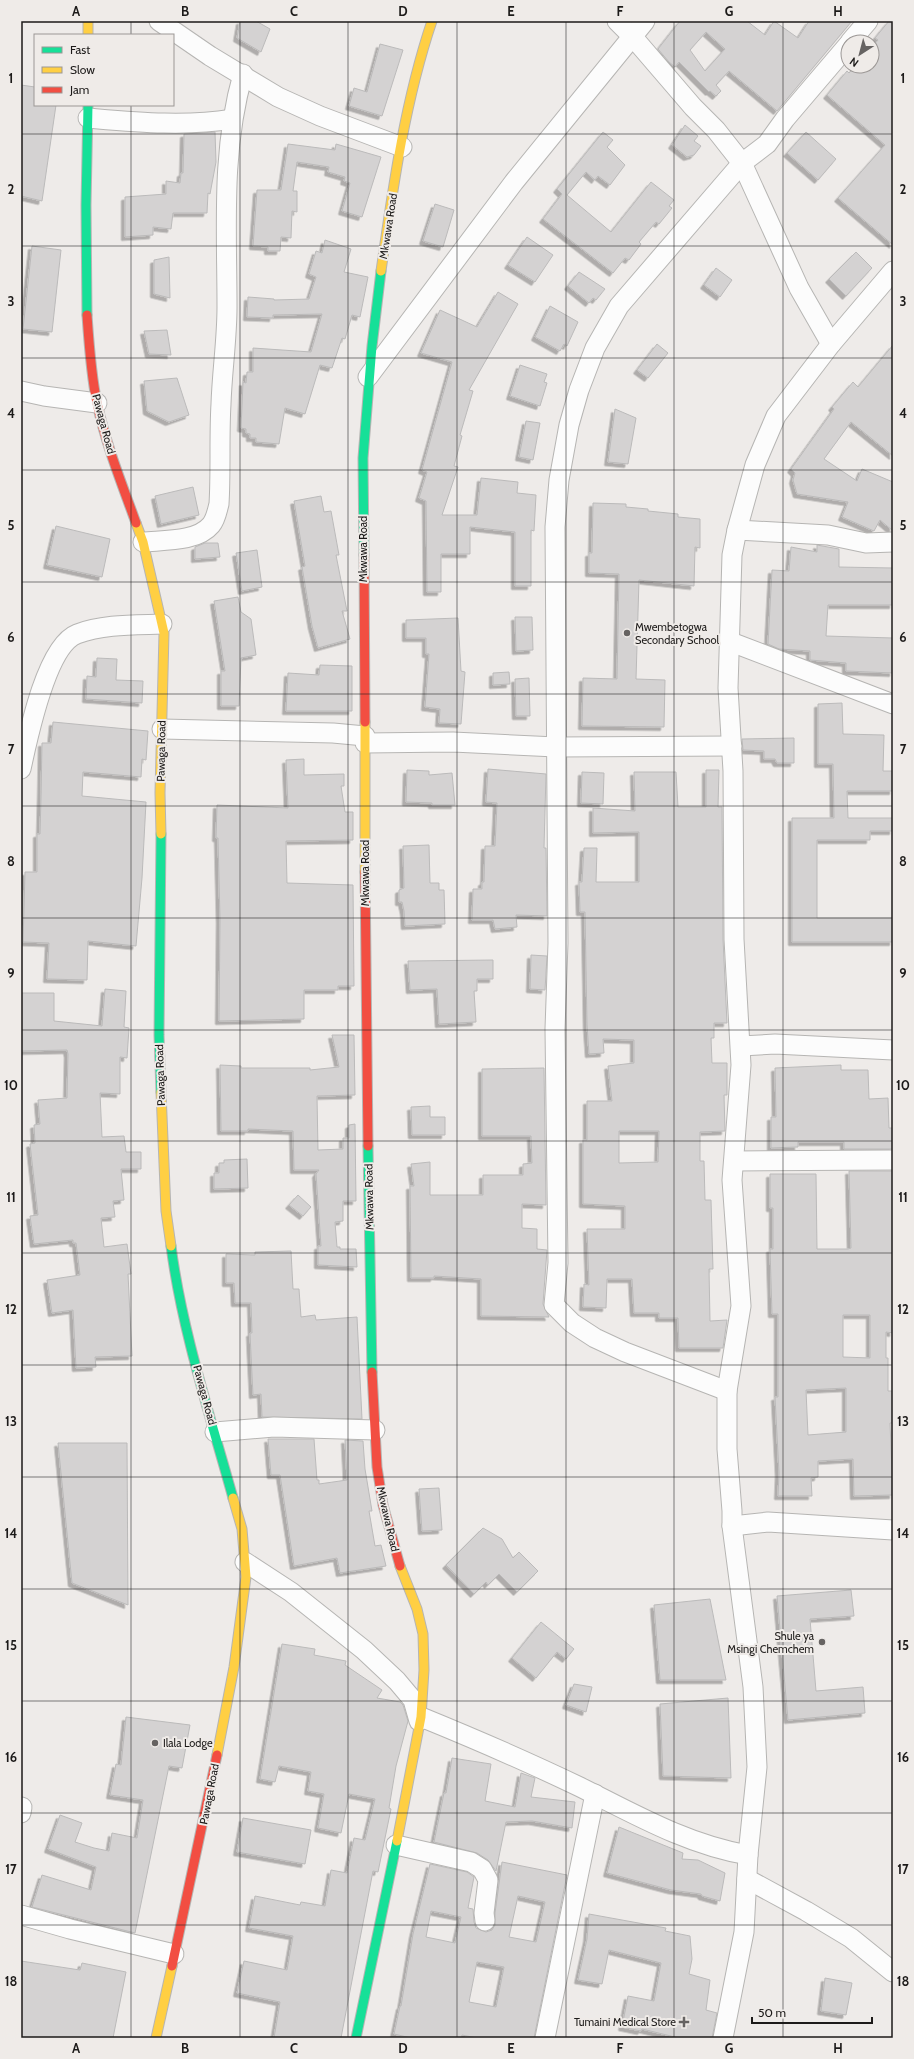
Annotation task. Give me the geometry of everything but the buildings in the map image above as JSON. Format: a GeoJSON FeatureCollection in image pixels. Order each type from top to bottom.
{"type":"FeatureCollection","features":[{"type":"Feature","properties":{"kind":"street"},"geometry":{"type":"LineString","coordinates":[[88,21],[88,34]]}},
{"type":"Feature","properties":{"kind":"street"},"geometry":{"type":"LineString","coordinates":[[159,21],[210,56],[278,97],[320,116],[402,147]]}},
{"type":"Feature","properties":{"kind":"street","name":"Mkwawa Road"},"geometry":{"type":"LineString","coordinates":[[356,2038],[420,1720],[424,1670],[422,1634],[417,1609],[404,1579],[385,1512],[377,1467],[375,1430],[370,1318],[363,458],[368,377],[385,239],[402,147],[424,44],[432,21]]}},
{"type":"Feature","properties":{"kind":"street"},"geometry":{"type":"LineString","coordinates":[[617,21],[632,36],[693,107],[716,130],[742,163],[799,288],[831,344]]}},
{"type":"Feature","properties":{"kind":"street"},"geometry":{"type":"LineString","coordinates":[[368,377],[514,182],[645,21]]}},
{"type":"Feature","properties":{"kind":"street"},"geometry":{"type":"LineString","coordinates":[[857,34],[868,21]]}},
{"type":"Feature","properties":{"kind":"street"},"geometry":{"type":"LineString","coordinates":[[727,1391],[625,1352],[595,1338],[572,1323],[554,1304],[558,1263],[555,1029],[558,943],[555,527],[559,480],[569,425],[578,390],[595,348],[619,306],[742,163],[767,144],[785,119],[840,54]]}},
{"type":"Feature","properties":{"kind":"street"},"geometry":{"type":"LineString","coordinates":[[143,542],[188,537],[205,530],[215,518],[219,504],[220,416],[226,341],[225,203],[228,150],[232,119],[242,74]]}},
{"type":"Feature","properties":{"kind":"street"},"geometry":{"type":"LineString","coordinates":[[88,112],[129,121],[202,123],[232,119]]}},
{"type":"Feature","properties":{"kind":"street","name":"Pawaga Road"},"geometry":{"type":"LineString","coordinates":[[88,112],[86,299],[89,348],[97,403],[109,449],[143,542],[162,624],[164,640],[160,793],[162,895],[159,1035],[166,1210],[175,1277],[242,1530],[246,1577],[235,1660],[199,1846],[156,2038]]}},
{"type":"Feature","properties":{"kind":"street"},"geometry":{"type":"LineString","coordinates":[[723,2038],[744,1932],[748,1855],[757,1760],[753,1687],[732,1526],[727,1449],[727,1391],[741,1306],[732,1180],[741,1046],[734,939],[732,746],[728,688],[732,555],[737,530],[755,465],[776,416],[831,344],[893,271]]}},
{"type":"Feature","properties":{"kind":"street"},"geometry":{"type":"LineString","coordinates":[[21,391],[44,396],[97,403]]}},
{"type":"Feature","properties":{"kind":"street"},"geometry":{"type":"LineString","coordinates":[[737,530],[828,535],[866,543],[893,542]]}},
{"type":"Feature","properties":{"kind":"street"},"geometry":{"type":"LineString","coordinates":[[21,769],[28,736],[48,669],[66,641],[76,634],[90,630],[162,624]]}},
{"type":"Feature","properties":{"kind":"street"},"geometry":{"type":"LineString","coordinates":[[730,642],[893,704]]}},
{"type":"Feature","properties":{"kind":"street"},"geometry":{"type":"LineString","coordinates":[[162,729],[333,733],[365,739],[556,747],[732,746]]}},
{"type":"Feature","properties":{"kind":"street"},"geometry":{"type":"LineString","coordinates":[[741,1046],[775,1044],[893,1050]]}},
{"type":"Feature","properties":{"kind":"street"},"geometry":{"type":"LineString","coordinates":[[734,1161],[893,1160]]}},
{"type":"Feature","properties":{"kind":"street"},"geometry":{"type":"LineString","coordinates":[[215,1432],[274,1427],[375,1430]]}},
{"type":"Feature","properties":{"kind":"street"},"geometry":{"type":"LineString","coordinates":[[732,1526],[768,1522],[893,1530]]}},
{"type":"Feature","properties":{"kind":"street"},"geometry":{"type":"LineString","coordinates":[[245,1562],[291,1592],[370,1655],[397,1680],[413,1700],[420,1720],[518,1758],[684,1837],[722,1850],[748,1855]]}},
{"type":"Feature","properties":{"kind":"street"},"geometry":{"type":"LineString","coordinates":[[545,2038],[595,1794]]}},
{"type":"Feature","properties":{"kind":"street"},"geometry":{"type":"LineString","coordinates":[[396,1845],[471,1862],[482,1869],[488,1880],[484,1913],[485,1921]]}},
{"type":"Feature","properties":{"kind":"street"},"geometry":{"type":"LineString","coordinates":[[747,1879],[806,1911],[851,1938],[893,1972]]}},
{"type":"Feature","properties":{"kind":"street"},"geometry":{"type":"LineString","coordinates":[[21,1914],[77,1931],[174,1954]]}},
{"type":"Feature","properties":{"kind":"traffic: fast"},"geometry":{"type":"LineString","coordinates":[[87,315],[86,205],[88,106]]}},
{"type":"Feature","properties":{"kind":"traffic: fast"},"geometry":{"type":"LineString","coordinates":[[364,555],[363,458],[372,346],[381,271]]}},
{"type":"Feature","properties":{"kind":"traffic: fast"},"geometry":{"type":"LineString","coordinates":[[161,834],[159,1035],[161,1092]]}},
{"type":"Feature","properties":{"kind":"traffic: fast"},"geometry":{"type":"LineString","coordinates":[[368,1146],[372,1372]]}},
{"type":"Feature","properties":{"kind":"traffic: fast"},"geometry":{"type":"LineString","coordinates":[[171,1246],[189,1341],[233,1498]]}},
{"type":"Feature","properties":{"kind":"traffic: fast"},"geometry":{"type":"LineString","coordinates":[[356,2038],[397,1841]]}},
{"type":"Feature","properties":{"kind":"traffic: slow"},"geometry":{"type":"LineString","coordinates":[[88,21],[88,34]]}},
{"type":"Feature","properties":{"kind":"traffic: slow"},"geometry":{"type":"LineString","coordinates":[[381,271],[395,176],[407,113],[414,82],[432,21]]}},
{"type":"Feature","properties":{"kind":"traffic: slow"},"geometry":{"type":"LineString","coordinates":[[136,523],[143,542],[164,633],[160,793],[161,834]]}},
{"type":"Feature","properties":{"kind":"traffic: slow"},"geometry":{"type":"LineString","coordinates":[[365,722],[365,872]]}},
{"type":"Feature","properties":{"kind":"traffic: slow"},"geometry":{"type":"LineString","coordinates":[[161,1092],[166,1211],[171,1246]]}},
{"type":"Feature","properties":{"kind":"traffic: slow"},"geometry":{"type":"LineString","coordinates":[[217,1755],[234,1667],[246,1577],[242,1529],[233,1498]]}},
{"type":"Feature","properties":{"kind":"traffic: slow"},"geometry":{"type":"LineString","coordinates":[[397,1841],[421,1717],[424,1670],[423,1634],[417,1609],[400,1566]]}},
{"type":"Feature","properties":{"kind":"traffic: slow"},"geometry":{"type":"LineString","coordinates":[[156,2038],[172,1966]]}},
{"type":"Feature","properties":{"kind":"traffic: jam"},"geometry":{"type":"LineString","coordinates":[[87,315],[89,348],[97,403],[110,449],[136,523]]}},
{"type":"Feature","properties":{"kind":"traffic: jam"},"geometry":{"type":"LineString","coordinates":[[364,555],[365,722]]}},
{"type":"Feature","properties":{"kind":"traffic: jam"},"geometry":{"type":"LineString","coordinates":[[365,872],[368,1146]]}},
{"type":"Feature","properties":{"kind":"traffic: jam"},"geometry":{"type":"LineString","coordinates":[[372,1372],[377,1467],[383,1505],[400,1566]]}},
{"type":"Feature","properties":{"kind":"traffic: jam"},"geometry":{"type":"LineString","coordinates":[[172,1966],[217,1755]]}},
{"type":"Feature","properties":{"kind":"place","name":"Mwembetogwa Secondary School"},"geometry":{"type":"Point","coordinates":[627,633]}},
{"type":"Feature","properties":{"kind":"place","name":"Shule ya Msingi Chemchem"},"geometry":{"type":"Point","coordinates":[822,1642]}},
{"type":"Feature","properties":{"kind":"place","name":"Ilala Lodge"},"geometry":{"type":"Point","coordinates":[155,1743]}},
{"type":"Feature","properties":{"kind":"place","name":"Tumaini Medical Store"},"geometry":{"type":"Point","coordinates":[684,2022]}}]}
